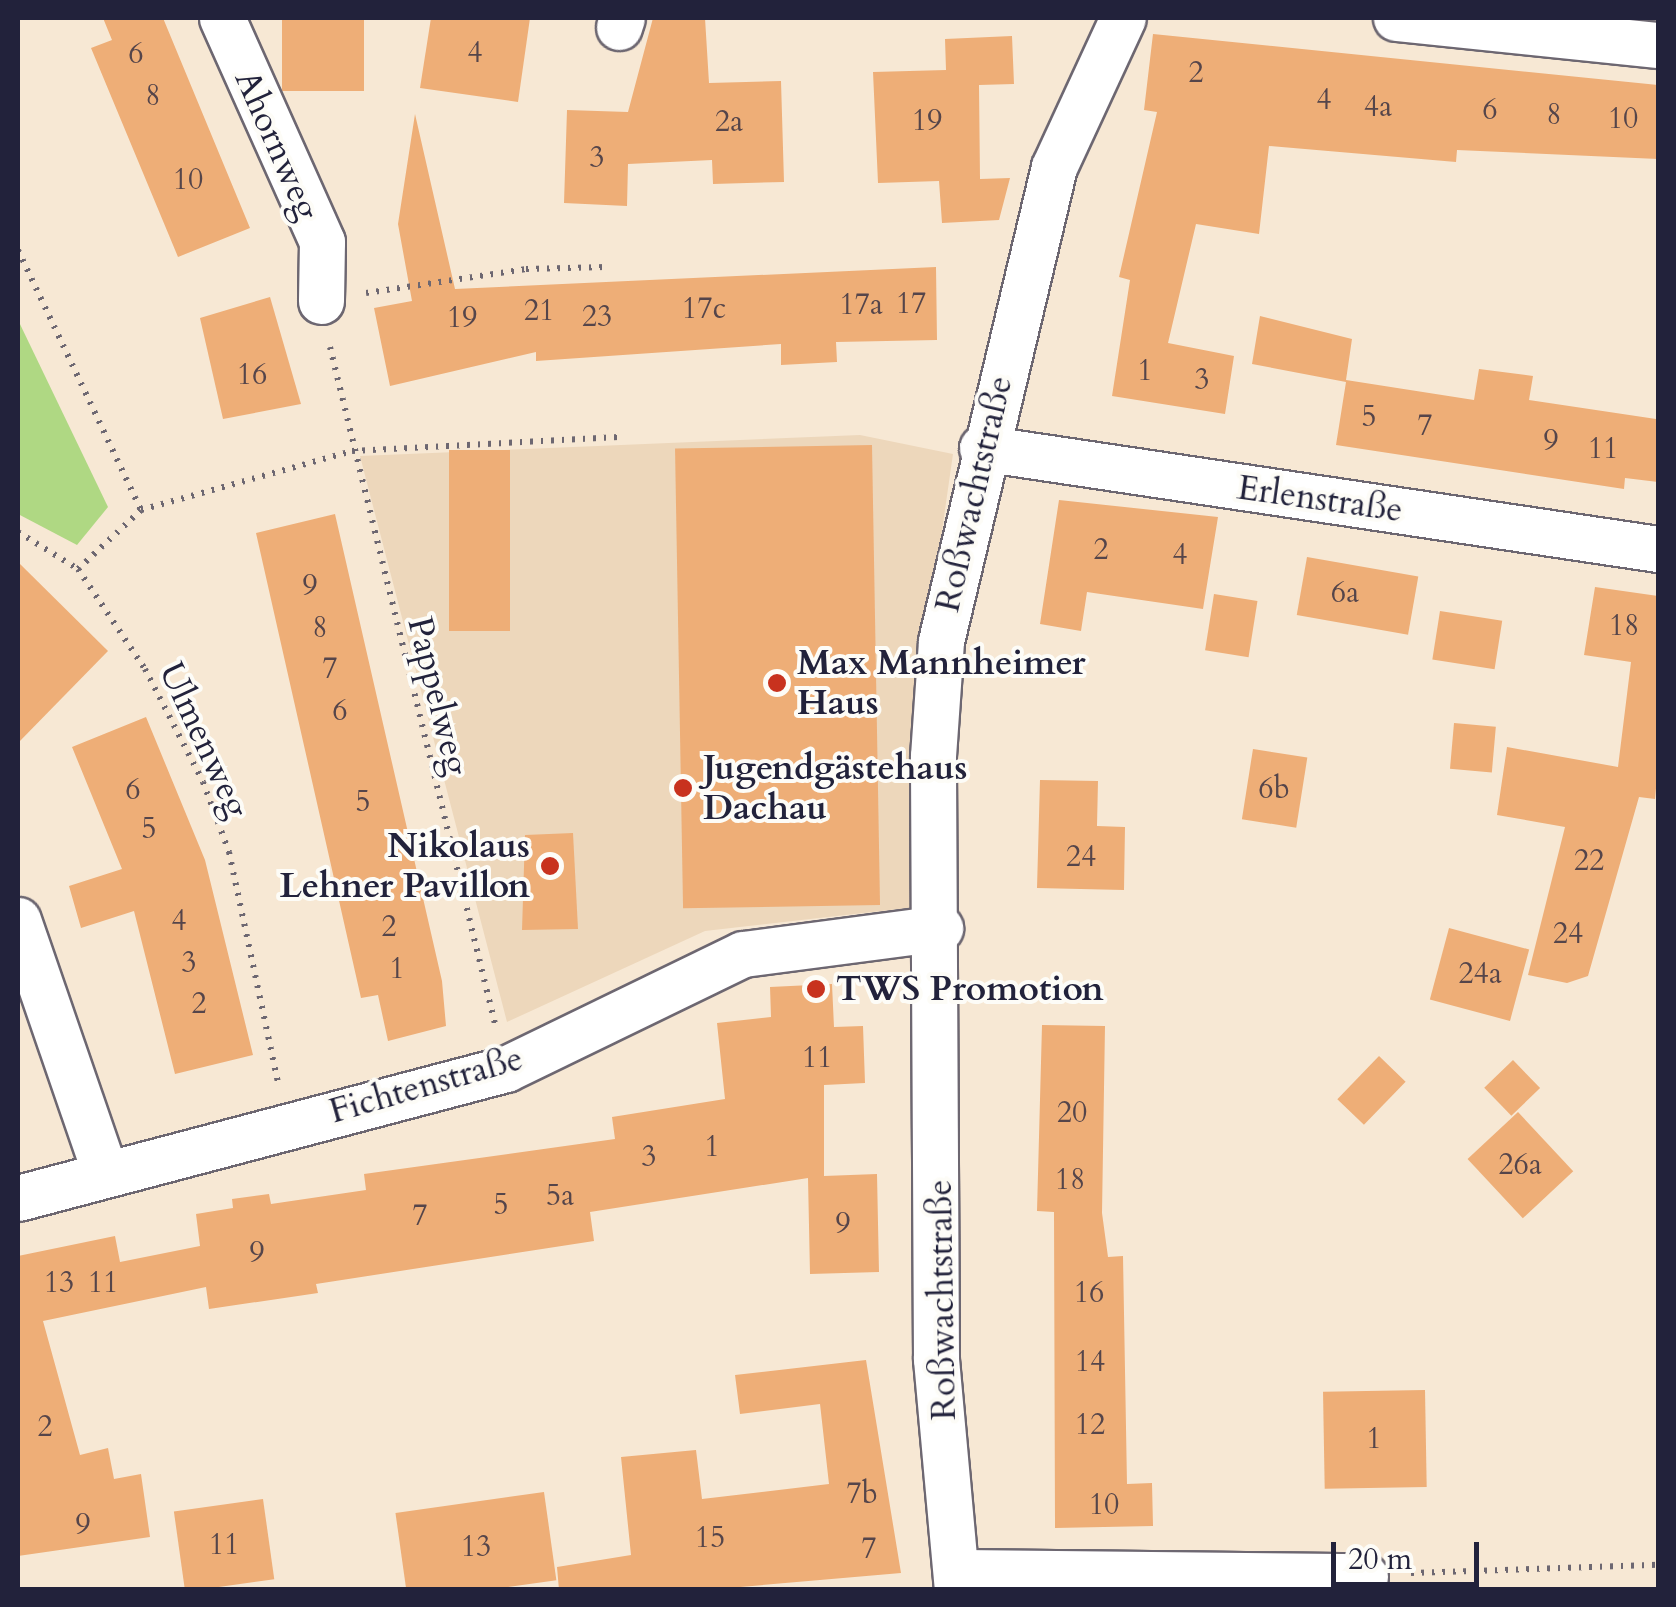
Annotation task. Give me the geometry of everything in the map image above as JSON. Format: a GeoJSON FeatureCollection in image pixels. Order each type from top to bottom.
{"type":"FeatureCollection","features":[{"type":"Feature","properties":{"kind":"street","name":"Ahornweg"},"geometry":{"type":"LineString","coordinates":[[222,18],[282,169],[322,242],[321,301]]}},
{"type":"Feature","properties":{"kind":"street","name":"Roßwachtstraße"},"geometry":{"type":"LineString","coordinates":[[958,1581],[936,1358],[940,928],[933,756],[941,640],[982,448],[1054,167],[1123,18]]}},
{"type":"Feature","properties":{"kind":"street"},"geometry":{"type":"LineString","coordinates":[[1396,18],[1658,45]]}},
{"type":"Feature","properties":{"kind":"street","name":"Erlenstraße"},"geometry":{"type":"LineString","coordinates":[[982,448],[1658,549]]}},
{"type":"Feature","properties":{"kind":"street"},"geometry":{"type":"LineString","coordinates":[[18,920],[106,1172]]}},
{"type":"Feature","properties":{"kind":"street","name":"Fichtenstraße"},"geometry":{"type":"LineString","coordinates":[[18,1198],[506,1069],[743,954],[940,928]]}},
{"type":"Feature","properties":{"kind":"street"},"geometry":{"type":"LineString","coordinates":[[958,1581],[1365,1576]]}},
{"type":"Feature","properties":{"kind":"path"},"geometry":{"type":"LineString","coordinates":[[18,250],[142,510]]}},
{"type":"Feature","properties":{"kind":"path"},"geometry":{"type":"LineString","coordinates":[[352,451],[321,301],[526,268],[606,267]]}},
{"type":"Feature","properties":{"kind":"path"},"geometry":{"type":"LineString","coordinates":[[78,569],[142,510],[352,451],[619,437]]}},
{"type":"Feature","properties":{"kind":"path","name":"Pappelweg"},"geometry":{"type":"LineString","coordinates":[[352,451],[506,1069]]}},
{"type":"Feature","properties":{"kind":"path","name":"Ulmenweg"},"geometry":{"type":"LineString","coordinates":[[18,532],[78,569],[145,669],[209,800],[287,1124]]}},
{"type":"Feature","properties":{"kind":"path"},"geometry":{"type":"LineString","coordinates":[[1365,1576],[1658,1565]]}},
{"type":"Feature","properties":{"kind":"shaded area","name":"Jugendgästehaus Dachau"},"geometry":{"type":"Polygon","coordinates":[[[860,435],[953,454],[922,670],[916,907],[705,931],[507,1022],[360,456],[860,435]]]}},
{"type":"Feature","properties":{"kind":"green space"},"geometry":{"type":"Polygon","coordinates":[[[18,320],[108,507],[77,545],[18,514],[18,320]]]}},
{"type":"Feature","properties":{"kind":"building"},"geometry":{"type":"Polygon","coordinates":[[[103,18],[163,18],[250,228],[178,257],[91,48],[112,40],[103,18]]]}},
{"type":"Feature","properties":{"kind":"building"},"geometry":{"type":"Polygon","coordinates":[[[282,18],[364,18],[364,91],[282,91],[282,18]]]}},
{"type":"Feature","properties":{"kind":"building"},"geometry":{"type":"Polygon","coordinates":[[[431,18],[530,18],[518,102],[420,88],[431,18]]]}},
{"type":"Feature","properties":{"kind":"building"},"geometry":{"type":"Polygon","coordinates":[[[653,18],[705,18],[709,83],[781,81],[784,182],[713,184],[712,160],[628,164],[627,206],[564,203],[567,110],[628,112],[653,18]]]}},
{"type":"Feature","properties":{"kind":"building"},"geometry":{"type":"Polygon","coordinates":[[[1153,34],[1658,85],[1658,159],[1457,150],[1456,162],[1269,146],[1259,234],[1196,224],[1168,343],[1234,356],[1225,414],[1112,396],[1130,280],[1119,277],[1157,112],[1144,110],[1153,34]]]}},
{"type":"Feature","properties":{"kind":"building"},"geometry":{"type":"Polygon","coordinates":[[[1012,36],[1014,84],[979,85],[980,179],[1010,178],[999,220],[942,223],[939,181],[878,183],[873,72],[946,70],[945,39],[1012,36]]]}},
{"type":"Feature","properties":{"kind":"building"},"geometry":{"type":"Polygon","coordinates":[[[415,114],[455,289],[936,267],[937,340],[836,342],[837,362],[781,365],[781,344],[536,361],[536,352],[390,386],[374,308],[412,301],[398,224],[415,114]]]}},
{"type":"Feature","properties":{"kind":"building"},"geometry":{"type":"Polygon","coordinates":[[[270,297],[301,404],[223,419],[200,318],[270,297]]]}},
{"type":"Feature","properties":{"kind":"building"},"geometry":{"type":"Polygon","coordinates":[[[1260,316],[1352,339],[1346,380],[1474,400],[1479,369],[1533,376],[1529,400],[1656,419],[1658,482],[1625,478],[1624,489],[1336,445],[1346,382],[1252,364],[1260,316]]]}},
{"type":"Feature","properties":{"kind":"building","name":"Max Mannheimer Haus"},"geometry":{"type":"Polygon","coordinates":[[[872,445],[880,905],[683,908],[675,448],[872,445]]]}},
{"type":"Feature","properties":{"kind":"building"},"geometry":{"type":"Polygon","coordinates":[[[449,450],[510,450],[510,631],[449,631],[449,450]]]}},
{"type":"Feature","properties":{"kind":"building"},"geometry":{"type":"Polygon","coordinates":[[[1059,500],[1218,517],[1203,609],[1087,592],[1081,631],[1040,624],[1059,500]]]}},
{"type":"Feature","properties":{"kind":"building"},"geometry":{"type":"Polygon","coordinates":[[[335,514],[442,981],[446,1026],[388,1041],[378,995],[361,998],[256,533],[335,514]]]}},
{"type":"Feature","properties":{"kind":"building"},"geometry":{"type":"Polygon","coordinates":[[[1307,557],[1418,577],[1408,635],[1297,615],[1307,557]]]}},
{"type":"Feature","properties":{"kind":"building"},"geometry":{"type":"Polygon","coordinates":[[[18,562],[108,651],[18,743],[18,562]]]}},
{"type":"Feature","properties":{"kind":"building"},"geometry":{"type":"Polygon","coordinates":[[[1595,587],[1658,596],[1658,766],[1655,799],[1639,797],[1588,976],[1567,983],[1528,975],[1565,827],[1497,815],[1507,747],[1618,767],[1631,662],[1584,655],[1595,587]]]}},
{"type":"Feature","properties":{"kind":"building"},"geometry":{"type":"Polygon","coordinates":[[[1214,594],[1257,601],[1249,657],[1205,650],[1214,594]]]}},
{"type":"Feature","properties":{"kind":"building"},"geometry":{"type":"Polygon","coordinates":[[[1440,611],[1502,621],[1495,669],[1432,659],[1440,611]]]}},
{"type":"Feature","properties":{"kind":"building"},"geometry":{"type":"Polygon","coordinates":[[[146,717],[205,860],[253,1055],[175,1074],[134,911],[81,928],[69,886],[122,869],[72,747],[146,717]]]}},
{"type":"Feature","properties":{"kind":"building"},"geometry":{"type":"Polygon","coordinates":[[[1454,723],[1496,727],[1492,772],[1450,769],[1454,723]]]}},
{"type":"Feature","properties":{"kind":"building"},"geometry":{"type":"Polygon","coordinates":[[[1253,749],[1307,758],[1296,828],[1242,819],[1253,749]]]}},
{"type":"Feature","properties":{"kind":"building"},"geometry":{"type":"Polygon","coordinates":[[[1040,780],[1098,781],[1097,826],[1125,827],[1124,890],[1037,888],[1040,780]]]}},
{"type":"Feature","properties":{"kind":"building","name":"Nikolaus Lehner Pavillon"},"geometry":{"type":"Polygon","coordinates":[[[573,833],[578,929],[522,930],[525,835],[573,833]]]}},
{"type":"Feature","properties":{"kind":"building"},"geometry":{"type":"Polygon","coordinates":[[[1449,928],[1529,949],[1510,1021],[1430,999],[1449,928]]]}},
{"type":"Feature","properties":{"kind":"building"},"geometry":{"type":"Polygon","coordinates":[[[832,984],[834,1027],[863,1026],[865,1083],[824,1085],[824,1176],[877,1174],[879,1272],[810,1274],[808,1178],[590,1212],[594,1241],[316,1284],[318,1293],[209,1309],[206,1287],[43,1321],[80,1455],[108,1448],[114,1479],[141,1474],[150,1537],[18,1556],[18,1256],[115,1236],[120,1262],[200,1246],[196,1214],[233,1208],[232,1199],[269,1194],[271,1204],[366,1190],[364,1174],[615,1139],[612,1117],[725,1099],[717,1023],[771,1017],[770,987],[832,984]]]}},
{"type":"Feature","properties":{"kind":"building"},"geometry":{"type":"Polygon","coordinates":[[[1042,1025],[1105,1026],[1102,1213],[1108,1257],[1123,1256],[1127,1484],[1152,1483],[1153,1526],[1055,1528],[1054,1212],[1037,1211],[1042,1025]]]}},
{"type":"Feature","properties":{"kind":"building"},"geometry":{"type":"Polygon","coordinates":[[[1379,1056],[1406,1082],[1364,1125],[1337,1099],[1379,1056]]]}},
{"type":"Feature","properties":{"kind":"building"},"geometry":{"type":"Polygon","coordinates":[[[1513,1060],[1540,1088],[1511,1116],[1484,1088],[1513,1060]]]}},
{"type":"Feature","properties":{"kind":"building"},"geometry":{"type":"Polygon","coordinates":[[[1518,1112],[1573,1171],[1523,1218],[1468,1159],[1518,1112]]]}},
{"type":"Feature","properties":{"kind":"building"},"geometry":{"type":"Polygon","coordinates":[[[866,1360],[901,1573],[705,1590],[559,1590],[557,1567],[631,1555],[621,1457],[696,1450],[702,1499],[829,1484],[820,1404],[740,1414],[735,1375],[866,1360]]]}},
{"type":"Feature","properties":{"kind":"building"},"geometry":{"type":"Polygon","coordinates":[[[1425,1390],[1427,1487],[1325,1489],[1323,1392],[1425,1390]]]}},
{"type":"Feature","properties":{"kind":"building"},"geometry":{"type":"Polygon","coordinates":[[[544,1492],[556,1580],[486,1590],[406,1590],[395,1513],[544,1492]]]}},
{"type":"Feature","properties":{"kind":"building"},"geometry":{"type":"Polygon","coordinates":[[[263,1499],[274,1579],[185,1590],[174,1512],[263,1499]]]}},
{"type":"Feature","properties":{"kind":"place","name":"Max Mannheimer Haus"},"geometry":{"type":"Point","coordinates":[777,683]}},
{"type":"Feature","properties":{"kind":"place","name":"Jugendgästehaus Dachau"},"geometry":{"type":"Point","coordinates":[683,788]}},
{"type":"Feature","properties":{"kind":"place","name":"Nikolaus Lehner Pavillon"},"geometry":{"type":"Point","coordinates":[550,866]}},
{"type":"Feature","properties":{"kind":"place","name":"TWS Promotion"},"geometry":{"type":"Point","coordinates":[816,989]}}]}
